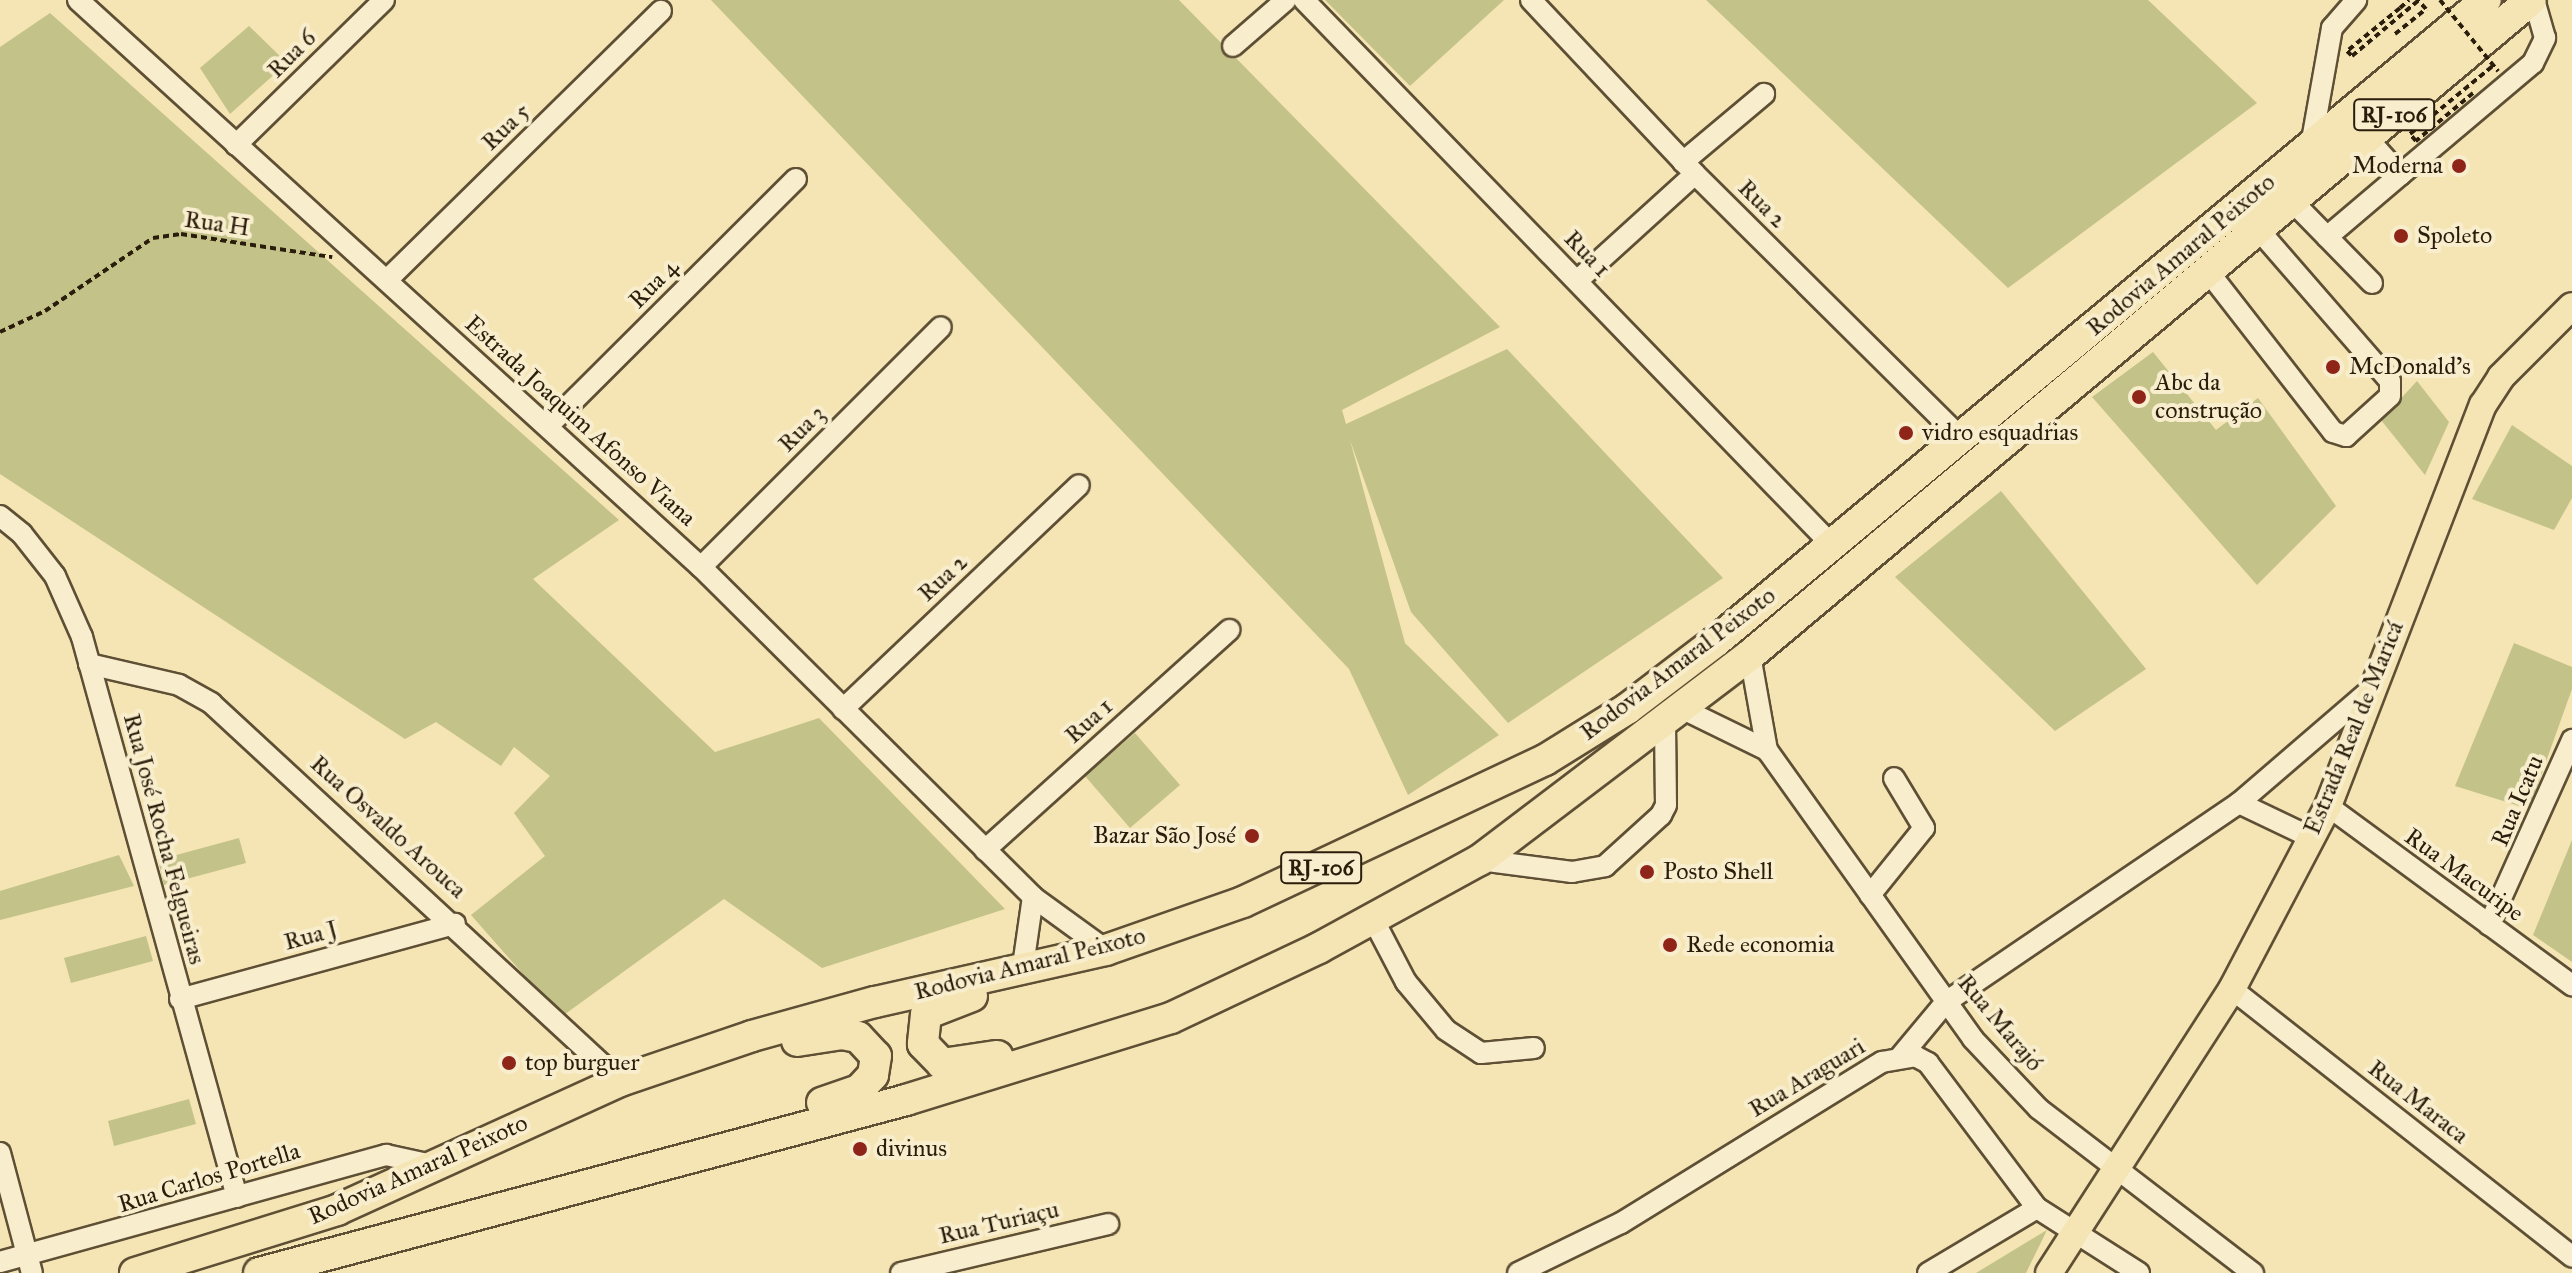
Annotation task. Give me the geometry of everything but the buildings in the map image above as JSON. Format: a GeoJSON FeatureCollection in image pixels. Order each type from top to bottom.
{"type":"FeatureCollection","features":[{"type":"Feature","properties":{"kind":"highway","name":"Rodovia Amaral Peixoto"},"geometry":{"type":"LineString","coordinates":[[135,1273],[248,1241],[391,1185],[620,1081],[752,1036],[1023,966],[1106,950],[1243,902],[1545,760],[1627,709],[1832,545],[2486,0]]}},
{"type":"Feature","properties":{"kind":"highway","name":"Rodovia Amaral Peixoto"},"geometry":{"type":"LineString","coordinates":[[259,1273],[977,1080],[1171,1018],[1362,925],[1480,860],[1674,716],[1750,655],[2532,0]]}},
{"type":"Feature","properties":{"kind":"highway"},"geometry":{"type":"LineString","coordinates":[[1243,902],[1214,925],[1135,955],[939,1007],[921,1023],[923,1044],[942,1064],[1046,1044],[1176,1001],[1300,944],[1362,925]]}},
{"type":"Feature","properties":{"kind":"highway"},"geometry":{"type":"LineString","coordinates":[[391,1185],[430,1181],[603,1109],[817,1035],[858,1037],[876,1056],[873,1075],[859,1090],[598,1168],[544,1196]]}},
{"type":"Feature","properties":{"kind":"main road","name":"Estrada Real de Maricá"},"geometry":{"type":"LineString","coordinates":[[2049,1273],[2232,989],[2328,806],[2368,692],[2483,405],[2519,357],[2572,306]]}},
{"type":"Feature","properties":{"kind":"street","name":"Estrada Joaquim Afonso Viana"},"geometry":{"type":"LineString","coordinates":[[79,0],[701,567],[1033,897],[1106,950]]}},
{"type":"Feature","properties":{"kind":"street","name":"Rua 6"},"geometry":{"type":"LineString","coordinates":[[236,145],[384,0]]}},
{"type":"Feature","properties":{"kind":"street"},"geometry":{"type":"LineString","coordinates":[[1233,46],[1286,0]]}},
{"type":"Feature","properties":{"kind":"street","name":"Rua 1"},"geometry":{"type":"LineString","coordinates":[[1304,0],[1832,545]]}},
{"type":"Feature","properties":{"kind":"street","name":"Rua 2"},"geometry":{"type":"LineString","coordinates":[[1531,0],[1689,168],[1962,439]]}},
{"type":"Feature","properties":{"kind":"street"},"geometry":{"type":"LineString","coordinates":[[2311,146],[2335,0]]}},
{"type":"Feature","properties":{"kind":"street"},"geometry":{"type":"LineString","coordinates":[[2332,28],[2356,0]]}},
{"type":"Feature","properties":{"kind":"street"},"geometry":{"type":"LineString","coordinates":[[2327,237],[2533,63],[2545,38],[2532,0]]}},
{"type":"Feature","properties":{"kind":"street","name":"Rua 5"},"geometry":{"type":"LineString","coordinates":[[387,280],[661,11]]}},
{"type":"Feature","properties":{"kind":"street"},"geometry":{"type":"LineString","coordinates":[[1577,281],[1764,94]]}},
{"type":"Feature","properties":{"kind":"street"},"geometry":{"type":"LineString","coordinates":[[2367,138],[2400,175]]}},
{"type":"Feature","properties":{"kind":"street","name":"Rua 4"},"geometry":{"type":"LineString","coordinates":[[548,426],[796,179]]}},
{"type":"Feature","properties":{"kind":"street"},"geometry":{"type":"LineString","coordinates":[[2291,200],[2372,283]]}},
{"type":"Feature","properties":{"kind":"street"},"geometry":{"type":"LineString","coordinates":[[2207,270],[2333,432],[2346,436],[2390,396],[2390,381],[2257,228]]}},
{"type":"Feature","properties":{"kind":"street","name":"Rua 3"},"geometry":{"type":"LineString","coordinates":[[701,567],[941,327]]}},
{"type":"Feature","properties":{"kind":"street","name":"Rua 2"},"geometry":{"type":"LineString","coordinates":[[843,709],[1079,485]]}},
{"type":"Feature","properties":{"kind":"street","name":"Rua José Rocha Felgueiras"},"geometry":{"type":"LineString","coordinates":[[0,516],[55,576],[89,664],[237,1197]]}},
{"type":"Feature","properties":{"kind":"street","name":"Rua 1"},"geometry":{"type":"LineString","coordinates":[[985,850],[1229,630]]}},
{"type":"Feature","properties":{"kind":"street","name":"Rua Marajó"},"geometry":{"type":"LineString","coordinates":[[1750,655],[1767,750],[1973,1039],[2039,1109],[2253,1273]]}},
{"type":"Feature","properties":{"kind":"street","name":"Rua Osvaldo Arouca"},"geometry":{"type":"LineString","coordinates":[[89,664],[179,685],[211,703],[455,924],[620,1081]]}},
{"type":"Feature","properties":{"kind":"street"},"geometry":{"type":"LineString","coordinates":[[1901,1056],[1946,1002],[2105,899],[2239,803],[2368,692]]}},
{"type":"Feature","properties":{"kind":"street"},"geometry":{"type":"LineString","coordinates":[[1480,860],[1572,872],[1605,866],[1661,815],[1666,805],[1674,716]]}},
{"type":"Feature","properties":{"kind":"street","name":"Rua Marajó"},"geometry":{"type":"LineString","coordinates":[[1674,716],[1767,750]]}},
{"type":"Feature","properties":{"kind":"street","name":"Rua Icatu"},"geometry":{"type":"LineString","coordinates":[[2489,925],[2572,740]]}},
{"type":"Feature","properties":{"kind":"street"},"geometry":{"type":"LineString","coordinates":[[1870,895],[1924,828],[1894,778]]}},
{"type":"Feature","properties":{"kind":"street"},"geometry":{"type":"LineString","coordinates":[[2239,803],[2312,838]]}},
{"type":"Feature","properties":{"kind":"street","name":"Rua Macuripe"},"geometry":{"type":"LineString","coordinates":[[2328,806],[2572,985]]}},
{"type":"Feature","properties":{"kind":"street"},"geometry":{"type":"LineString","coordinates":[[1023,966],[1033,897]]}},
{"type":"Feature","properties":{"kind":"street","name":"Rua J"},"geometry":{"type":"LineString","coordinates":[[180,999],[455,924]]}},
{"type":"Feature","properties":{"kind":"street"},"geometry":{"type":"LineString","coordinates":[[1362,925],[1446,1030],[1481,1053],[1534,1048]]}},
{"type":"Feature","properties":{"kind":"street","name":"Rua Maraca"},"geometry":{"type":"LineString","coordinates":[[2232,989],[2572,1257]]}},
{"type":"Feature","properties":{"kind":"street","name":"Rua Araguari"},"geometry":{"type":"LineString","coordinates":[[1518,1273],[1621,1223],[1882,1062],[1901,1056],[1928,1063],[2037,1208],[2075,1233]]}},
{"type":"Feature","properties":{"kind":"street"},"geometry":{"type":"LineString","coordinates":[[0,1153],[30,1264]]}},
{"type":"Feature","properties":{"kind":"street","name":"Rua Carlos Portella"},"geometry":{"type":"LineString","coordinates":[[0,1262],[30,1264],[237,1197],[386,1155],[432,1165]]}},
{"type":"Feature","properties":{"kind":"street"},"geometry":{"type":"LineString","coordinates":[[1928,1273],[2037,1208]]}},
{"type":"Feature","properties":{"kind":"street","name":"Rua Turiaçu"},"geometry":{"type":"LineString","coordinates":[[901,1273],[1108,1224]]}},
{"type":"Feature","properties":{"kind":"street"},"geometry":{"type":"LineString","coordinates":[[2075,1233],[2139,1273]]}},
{"type":"Feature","properties":{"kind":"path"},"geometry":{"type":"LineString","coordinates":[[2395,34],[2426,9],[2419,0],[2352,56],[2347,51],[2409,0]]}},
{"type":"Feature","properties":{"kind":"path"},"geometry":{"type":"LineString","coordinates":[[2440,0],[2498,71]]}},
{"type":"Feature","properties":{"kind":"path"},"geometry":{"type":"LineString","coordinates":[[2473,93],[2416,141],[2410,134],[2494,65]]}},
{"type":"Feature","properties":{"kind":"path","name":"Rua H"},"geometry":{"type":"LineString","coordinates":[[0,332],[45,311],[153,238],[181,234],[309,256],[360,258]]}},
{"type":"Feature","properties":{"kind":"shaded area"},"geometry":{"type":"Polygon","coordinates":[[[711,0],[1179,0],[1500,327],[1342,410],[1346,424],[1507,349],[1723,578],[1508,723],[1411,612],[1350,440],[1405,643],[1499,735],[1408,795],[1349,669],[711,0]]]}},
{"type":"Feature","properties":{"kind":"shaded area"},"geometry":{"type":"Polygon","coordinates":[[[1325,0],[1504,0],[1410,86],[1325,0]]]}},
{"type":"Feature","properties":{"kind":"shaded area"},"geometry":{"type":"Polygon","coordinates":[[[1706,0],[2148,0],[2257,103],[2008,288],[1706,0]]]}},
{"type":"Feature","properties":{"kind":"shaded area"},"geometry":{"type":"Polygon","coordinates":[[[50,13],[619,520],[533,579],[715,752],[819,718],[1005,909],[822,968],[724,899],[561,1017],[471,915],[545,856],[514,813],[550,776],[514,747],[501,766],[436,722],[405,739],[0,474],[0,47],[50,13]]]}},
{"type":"Feature","properties":{"kind":"shaded area"},"geometry":{"type":"Polygon","coordinates":[[[249,26],[287,63],[230,114],[200,68],[249,26]]]}},
{"type":"Feature","properties":{"kind":"shaded area"},"geometry":{"type":"Polygon","coordinates":[[[2153,352],[2216,430],[2258,398],[2336,506],[2257,585],[2092,397],[2153,352]]]}},
{"type":"Feature","properties":{"kind":"shaded area"},"geometry":{"type":"Polygon","coordinates":[[[2417,381],[2449,422],[2425,475],[2381,420],[2417,381]]]}},
{"type":"Feature","properties":{"kind":"shaded area"},"geometry":{"type":"Polygon","coordinates":[[[2512,425],[2572,466],[2572,498],[2554,530],[2472,499],[2512,425]]]}},
{"type":"Feature","properties":{"kind":"shaded area"},"geometry":{"type":"Polygon","coordinates":[[[2001,491],[2146,669],[2055,731],[1895,577],[2001,491]]]}},
{"type":"Feature","properties":{"kind":"shaded area"},"geometry":{"type":"Polygon","coordinates":[[[2514,643],[2572,667],[2572,689],[2529,809],[2455,786],[2514,643]]]}},
{"type":"Feature","properties":{"kind":"shaded area"},"geometry":{"type":"Polygon","coordinates":[[[1135,733],[1180,785],[1130,828],[1085,776],[1135,733]]]}},
{"type":"Feature","properties":{"kind":"shaded area"},"geometry":{"type":"Polygon","coordinates":[[[239,838],[246,863],[164,885],[158,860],[239,838]]]}},
{"type":"Feature","properties":{"kind":"shaded area"},"geometry":{"type":"Polygon","coordinates":[[[2572,840],[2572,962],[2533,935],[2572,840]]]}},
{"type":"Feature","properties":{"kind":"shaded area"},"geometry":{"type":"Polygon","coordinates":[[[119,855],[134,886],[0,920],[0,891],[119,855]]]}},
{"type":"Feature","properties":{"kind":"shaded area"},"geometry":{"type":"Polygon","coordinates":[[[146,936],[153,961],[71,983],[64,958],[146,936]]]}},
{"type":"Feature","properties":{"kind":"shaded area"},"geometry":{"type":"Polygon","coordinates":[[[189,1099],[196,1124],[114,1146],[108,1121],[189,1099]]]}},
{"type":"Feature","properties":{"kind":"shaded area"},"geometry":{"type":"Polygon","coordinates":[[[2047,1230],[2026,1273],[1976,1273],[2047,1230]]]}},
{"type":"Feature","properties":{"kind":"place","name":"Moderna"},"geometry":{"type":"Point","coordinates":[2459,166]}},
{"type":"Feature","properties":{"kind":"place","name":"Spoleto"},"geometry":{"type":"Point","coordinates":[2401,236]}},
{"type":"Feature","properties":{"kind":"place","name":"McDonald's"},"geometry":{"type":"Point","coordinates":[2333,367]}},
{"type":"Feature","properties":{"kind":"place","name":"Abc da construção"},"geometry":{"type":"Point","coordinates":[2139,397]}},
{"type":"Feature","properties":{"kind":"place","name":"vidro esquadrias"},"geometry":{"type":"Point","coordinates":[1906,433]}},
{"type":"Feature","properties":{"kind":"place","name":"Bazar São José"},"geometry":{"type":"Point","coordinates":[1252,836]}},
{"type":"Feature","properties":{"kind":"place","name":"Posto Shell"},"geometry":{"type":"Point","coordinates":[1647,872]}},
{"type":"Feature","properties":{"kind":"place","name":"Rede economia"},"geometry":{"type":"Point","coordinates":[1670,945]}},
{"type":"Feature","properties":{"kind":"place","name":"top burguer"},"geometry":{"type":"Point","coordinates":[509,1063]}},
{"type":"Feature","properties":{"kind":"place","name":"divinus"},"geometry":{"type":"Point","coordinates":[860,1149]}}]}
